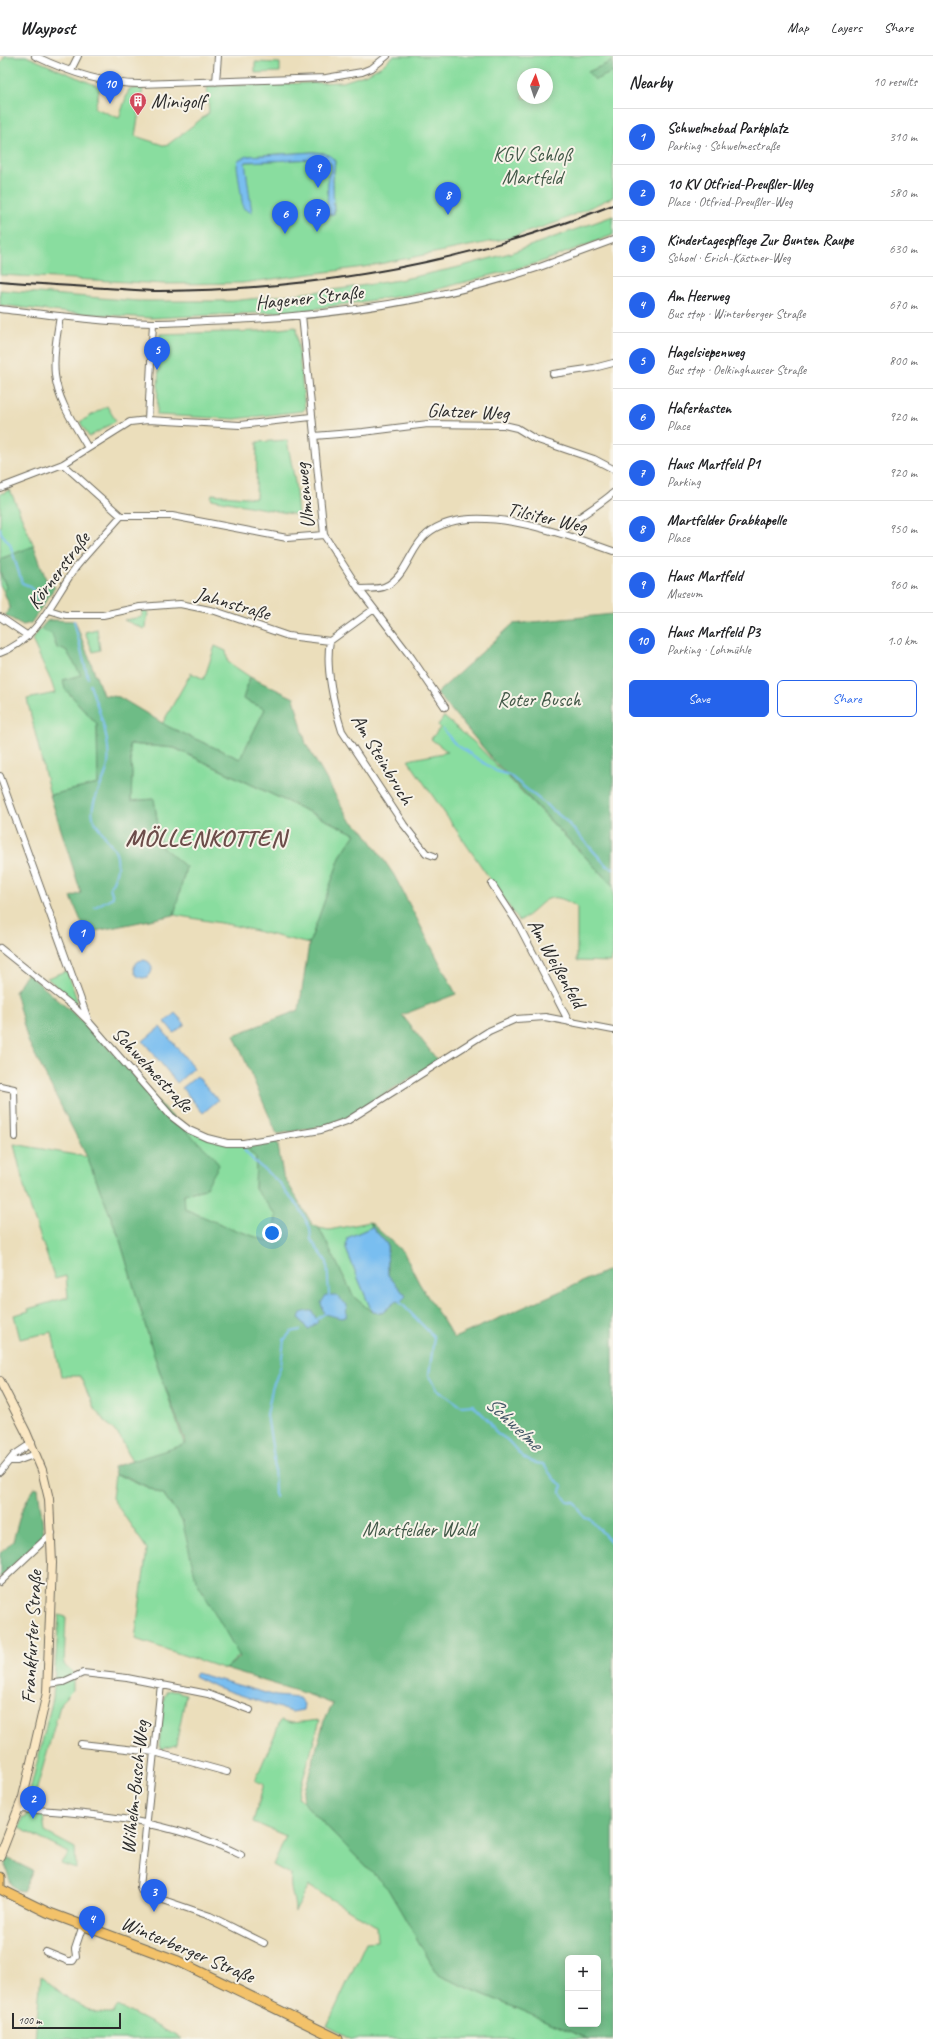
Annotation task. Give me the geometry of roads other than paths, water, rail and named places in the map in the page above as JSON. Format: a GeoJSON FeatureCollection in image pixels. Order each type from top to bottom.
{"type":"FeatureCollection","features":[{"type":"Feature","properties":{"kind":"main road","name":"Frankfurter Straße"},"geometry":{"type":"LineString","coordinates":[[0,1381],[32,1443],[36,1454],[49,1499],[52,1533],[48,1684],[44,1712],[19,1809],[0,1856]]}},
{"type":"Feature","properties":{"kind":"main road","name":"Winterberger Straße"},"geometry":{"type":"LineString","coordinates":[[0,1877],[0,1888],[47,1912],[178,1962],[338,2039]]}},
{"type":"Feature","properties":{"kind":"street"},"geometry":{"type":"LineString","coordinates":[[35,56],[88,78],[117,84],[326,78],[344,76],[372,68],[388,56]]}},
{"type":"Feature","properties":{"kind":"street"},"geometry":{"type":"LineString","coordinates":[[71,70],[78,56]]}},
{"type":"Feature","properties":{"kind":"street"},"geometry":{"type":"LineString","coordinates":[[216,82],[218,56]]}},
{"type":"Feature","properties":{"kind":"street","name":"Hagener Straße"},"geometry":{"type":"LineString","coordinates":[[0,309],[60,316],[153,323],[262,319],[302,315],[391,303],[498,279],[536,268],[613,240]]}},
{"type":"Feature","properties":{"kind":"street","name":"Ulmenweg"},"geometry":{"type":"LineString","coordinates":[[302,315],[324,535],[359,589],[411,657],[445,707]]}},
{"type":"Feature","properties":{"kind":"street"},"geometry":{"type":"LineString","coordinates":[[60,316],[54,365],[57,388],[67,412],[88,448]]}},
{"type":"Feature","properties":{"kind":"street"},"geometry":{"type":"LineString","coordinates":[[148,420],[153,323]]}},
{"type":"Feature","properties":{"kind":"street"},"geometry":{"type":"LineString","coordinates":[[553,374],[594,368],[613,363]]}},
{"type":"Feature","properties":{"kind":"street"},"geometry":{"type":"LineString","coordinates":[[0,488],[63,464],[130,422],[148,420],[240,425],[311,417]]}},
{"type":"Feature","properties":{"kind":"street","name":"Glatzer Weg"},"geometry":{"type":"LineString","coordinates":[[314,436],[428,424],[504,425],[517,428],[535,440],[594,459],[613,469]]}},
{"type":"Feature","properties":{"kind":"street"},"geometry":{"type":"LineString","coordinates":[[63,464],[121,516],[172,516],[287,538],[324,535]]}},
{"type":"Feature","properties":{"kind":"street"},"geometry":{"type":"LineString","coordinates":[[560,533],[570,522],[598,506],[613,493]]}},
{"type":"Feature","properties":{"kind":"street","name":"Körnerstraße"},"geometry":{"type":"LineString","coordinates":[[0,653],[14,648],[28,636],[49,610],[76,568],[121,516]]}},
{"type":"Feature","properties":{"kind":"street","name":"Tilsiter Weg"},"geometry":{"type":"LineString","coordinates":[[359,589],[385,587],[393,583],[402,571],[416,546],[427,534],[450,522],[470,520],[530,525],[560,533],[613,551]]}},
{"type":"Feature","properties":{"kind":"street","name":"Jahnstraße"},"geometry":{"type":"LineString","coordinates":[[49,610],[65,615],[103,615],[140,607],[180,604],[215,611],[288,636],[330,641]]}},
{"type":"Feature","properties":{"kind":"street"},"geometry":{"type":"LineString","coordinates":[[330,641],[374,609]]}},
{"type":"Feature","properties":{"kind":"street"},"geometry":{"type":"LineString","coordinates":[[0,617],[28,636]]}},
{"type":"Feature","properties":{"kind":"street","name":"Am Steinbruch"},"geometry":{"type":"LineString","coordinates":[[330,641],[328,658],[337,714],[342,731],[404,824],[426,853],[434,856]]}},
{"type":"Feature","properties":{"kind":"street","name":"Schwelmestraße"},"geometry":{"type":"LineString","coordinates":[[0,776],[89,1022],[163,1107],[189,1130],[207,1138],[227,1143],[243,1143],[321,1130],[347,1121],[489,1031],[516,1019],[545,1017],[569,1022]]}},
{"type":"Feature","properties":{"kind":"street","name":"Am Weißenfeld"},"geometry":{"type":"LineString","coordinates":[[492,884],[518,924],[569,1022],[613,1030]]}},
{"type":"Feature","properties":{"kind":"street"},"geometry":{"type":"LineString","coordinates":[[0,948],[75,1008],[89,1022]]}},
{"type":"Feature","properties":{"kind":"street"},"geometry":{"type":"LineString","coordinates":[[0,1086],[14,1089],[15,1137]]}},
{"type":"Feature","properties":{"kind":"street"},"geometry":{"type":"LineString","coordinates":[[0,1472],[18,1452],[32,1443]]}},
{"type":"Feature","properties":{"kind":"street"},"geometry":{"type":"LineString","coordinates":[[11,1461],[17,1461],[36,1454]]}},
{"type":"Feature","properties":{"kind":"street","name":"Frankfurter Straße"},"geometry":{"type":"LineString","coordinates":[[0,1582],[52,1533]]}},
{"type":"Feature","properties":{"kind":"street"},"geometry":{"type":"LineString","coordinates":[[48,1684],[63,1682],[83,1673],[161,1684],[208,1694],[250,1710]]}},
{"type":"Feature","properties":{"kind":"street","name":"Wilhelm-Busch-Weg"},"geometry":{"type":"LineString","coordinates":[[161,1684],[140,1887],[143,1893],[210,1916],[264,1943]]}},
{"type":"Feature","properties":{"kind":"street"},"geometry":{"type":"LineString","coordinates":[[81,1744],[154,1752],[227,1772]]}},
{"type":"Feature","properties":{"kind":"street"},"geometry":{"type":"LineString","coordinates":[[19,1809],[92,1814],[146,1823],[198,1837],[241,1855]]}},
{"type":"Feature","properties":{"kind":"street"},"geometry":{"type":"LineString","coordinates":[[46,1952],[68,1961],[73,1961],[76,1956],[75,1949],[83,1925]]}},
{"type":"Feature","properties":{"kind":"water"},"geometry":{"type":"Polygon","coordinates":[[[313,152],[328,155],[335,161],[333,180],[334,214],[327,215],[328,176],[331,170],[331,164],[324,160],[314,159],[245,162],[252,213],[243,208],[237,166],[238,160],[247,156],[313,152]]]}},
{"type":"Feature","properties":{"kind":"water"},"geometry":{"type":"Polygon","coordinates":[[[143,960],[149,963],[152,969],[149,975],[143,978],[137,975],[134,969],[137,963],[143,960]]]}},
{"type":"Feature","properties":{"kind":"water"},"geometry":{"type":"Polygon","coordinates":[[[175,1013],[185,1024],[174,1033],[165,1022],[175,1013]]]}},
{"type":"Feature","properties":{"kind":"water"},"geometry":{"type":"Polygon","coordinates":[[[160,1027],[194,1068],[177,1083],[143,1041],[160,1027]]]}},
{"type":"Feature","properties":{"kind":"water"},"geometry":{"type":"Polygon","coordinates":[[[197,1076],[218,1100],[203,1113],[182,1088],[197,1076]]]}},
{"type":"Feature","properties":{"kind":"water"},"geometry":{"type":"Polygon","coordinates":[[[372,1227],[387,1244],[388,1275],[406,1296],[400,1302],[396,1301],[382,1313],[372,1312],[346,1249],[347,1238],[372,1227]]]}},
{"type":"Feature","properties":{"kind":"water"},"geometry":{"type":"Polygon","coordinates":[[[326,1295],[336,1295],[347,1305],[346,1317],[341,1318],[324,1314],[321,1303],[326,1295]]]}},
{"type":"Feature","properties":{"kind":"water"},"geometry":{"type":"Polygon","coordinates":[[[312,1311],[318,1322],[308,1330],[299,1318],[301,1313],[312,1311]]]}},
{"type":"Feature","properties":{"kind":"water"},"geometry":{"type":"Polygon","coordinates":[[[196,1673],[276,1696],[299,1698],[304,1704],[303,1710],[292,1712],[216,1687],[194,1676],[196,1673]]]}},
{"type":"Feature","properties":{"kind":"waterway","name":"Schwelme"},"geometry":{"type":"LineString","coordinates":[[0,528],[1,533],[10,544],[22,583],[30,586],[43,605]]}},
{"type":"Feature","properties":{"kind":"waterway","name":"Schwelme"},"geometry":{"type":"LineString","coordinates":[[74,621],[88,678]]}},
{"type":"Feature","properties":{"kind":"waterway","name":"Schwelme"},"geometry":{"type":"LineString","coordinates":[[90,685],[108,744],[107,771],[95,798],[92,811],[96,824],[114,849],[117,859],[116,874],[110,887],[113,897],[95,907]]}},
{"type":"Feature","properties":{"kind":"waterway"},"geometry":{"type":"LineString","coordinates":[[443,729],[454,743],[496,771],[509,775],[565,820],[607,866],[613,868]]}},
{"type":"Feature","properties":{"kind":"waterway","name":"Schwelme"},"geometry":{"type":"LineString","coordinates":[[244,1150],[254,1161],[280,1183],[286,1193],[299,1207],[310,1228],[311,1240],[327,1262],[329,1295]]}},
{"type":"Feature","properties":{"kind":"waterway","name":"Schwelme"},"geometry":{"type":"LineString","coordinates":[[400,1302],[434,1337],[429,1375],[437,1389],[461,1406],[473,1405],[489,1421],[497,1434],[508,1441],[522,1456],[534,1463],[543,1464],[554,1479],[562,1485],[561,1493],[567,1501],[574,1502],[585,1518],[590,1519],[613,1544]]}},
{"type":"Feature","properties":{"kind":"waterway"},"geometry":{"type":"LineString","coordinates":[[316,1320],[324,1314]]}},
{"type":"Feature","properties":{"kind":"waterway"},"geometry":{"type":"LineString","coordinates":[[275,1496],[274,1458],[267,1415],[272,1389],[281,1365],[284,1340],[291,1332],[300,1330]]}},
{"type":"Feature","properties":{"kind":"railway"},"geometry":{"type":"LineString","coordinates":[[0,281],[160,291],[276,285],[333,278],[391,269],[447,257],[559,225],[613,205]]}},
{"type":"Feature","properties":{"kind":"place","name":"Haus Martfeld P3"},"geometry":{"type":"Point","coordinates":[110,104]}},
{"type":"Feature","properties":{"kind":"place","name":"Minigolf"},"geometry":{"type":"Point","coordinates":[138,116]}},
{"type":"Feature","properties":{"kind":"place","name":"Haus Martfeld"},"geometry":{"type":"Point","coordinates":[318,188]}},
{"type":"Feature","properties":{"kind":"place","name":"Martfelder Grabkapelle"},"geometry":{"type":"Point","coordinates":[448,215]}},
{"type":"Feature","properties":{"kind":"place","name":"Haus Martfeld P1"},"geometry":{"type":"Point","coordinates":[317,232]}},
{"type":"Feature","properties":{"kind":"place","name":"Haferkasten"},"geometry":{"type":"Point","coordinates":[285,234]}},
{"type":"Feature","properties":{"kind":"place","name":"Hagelsiepenweg"},"geometry":{"type":"Point","coordinates":[157,370]}},
{"type":"Feature","properties":{"kind":"place","name":"Schwelmebad Parkplatz"},"geometry":{"type":"Point","coordinates":[82,953]}},
{"type":"Feature","properties":{"kind":"place","name":"10 KV Otfried-Preußler-Weg"},"geometry":{"type":"Point","coordinates":[33,1819]}},
{"type":"Feature","properties":{"kind":"place","name":"Kindertagespflege Zur Bunten Raupe"},"geometry":{"type":"Point","coordinates":[154,1912]}},
{"type":"Feature","properties":{"kind":"place","name":"Am Heerweg"},"geometry":{"type":"Point","coordinates":[92,1939]}},
{"type":"Feature","properties":{"kind":"district","name":"MÖLLENKOTTEN"},"geometry":{"type":"Point","coordinates":[206,838]}},
{"type":"Feature","properties":{"kind":"park label","name":"KGV Schloß Martfeld"},"geometry":{"type":"Point","coordinates":[532,166]}},
{"type":"Feature","properties":{"kind":"park label","name":"Roter Busch"},"geometry":{"type":"Point","coordinates":[539,699]}},
{"type":"Feature","properties":{"kind":"park label","name":"Martfelder Wald"},"geometry":{"type":"Point","coordinates":[419,1529]}}]}
